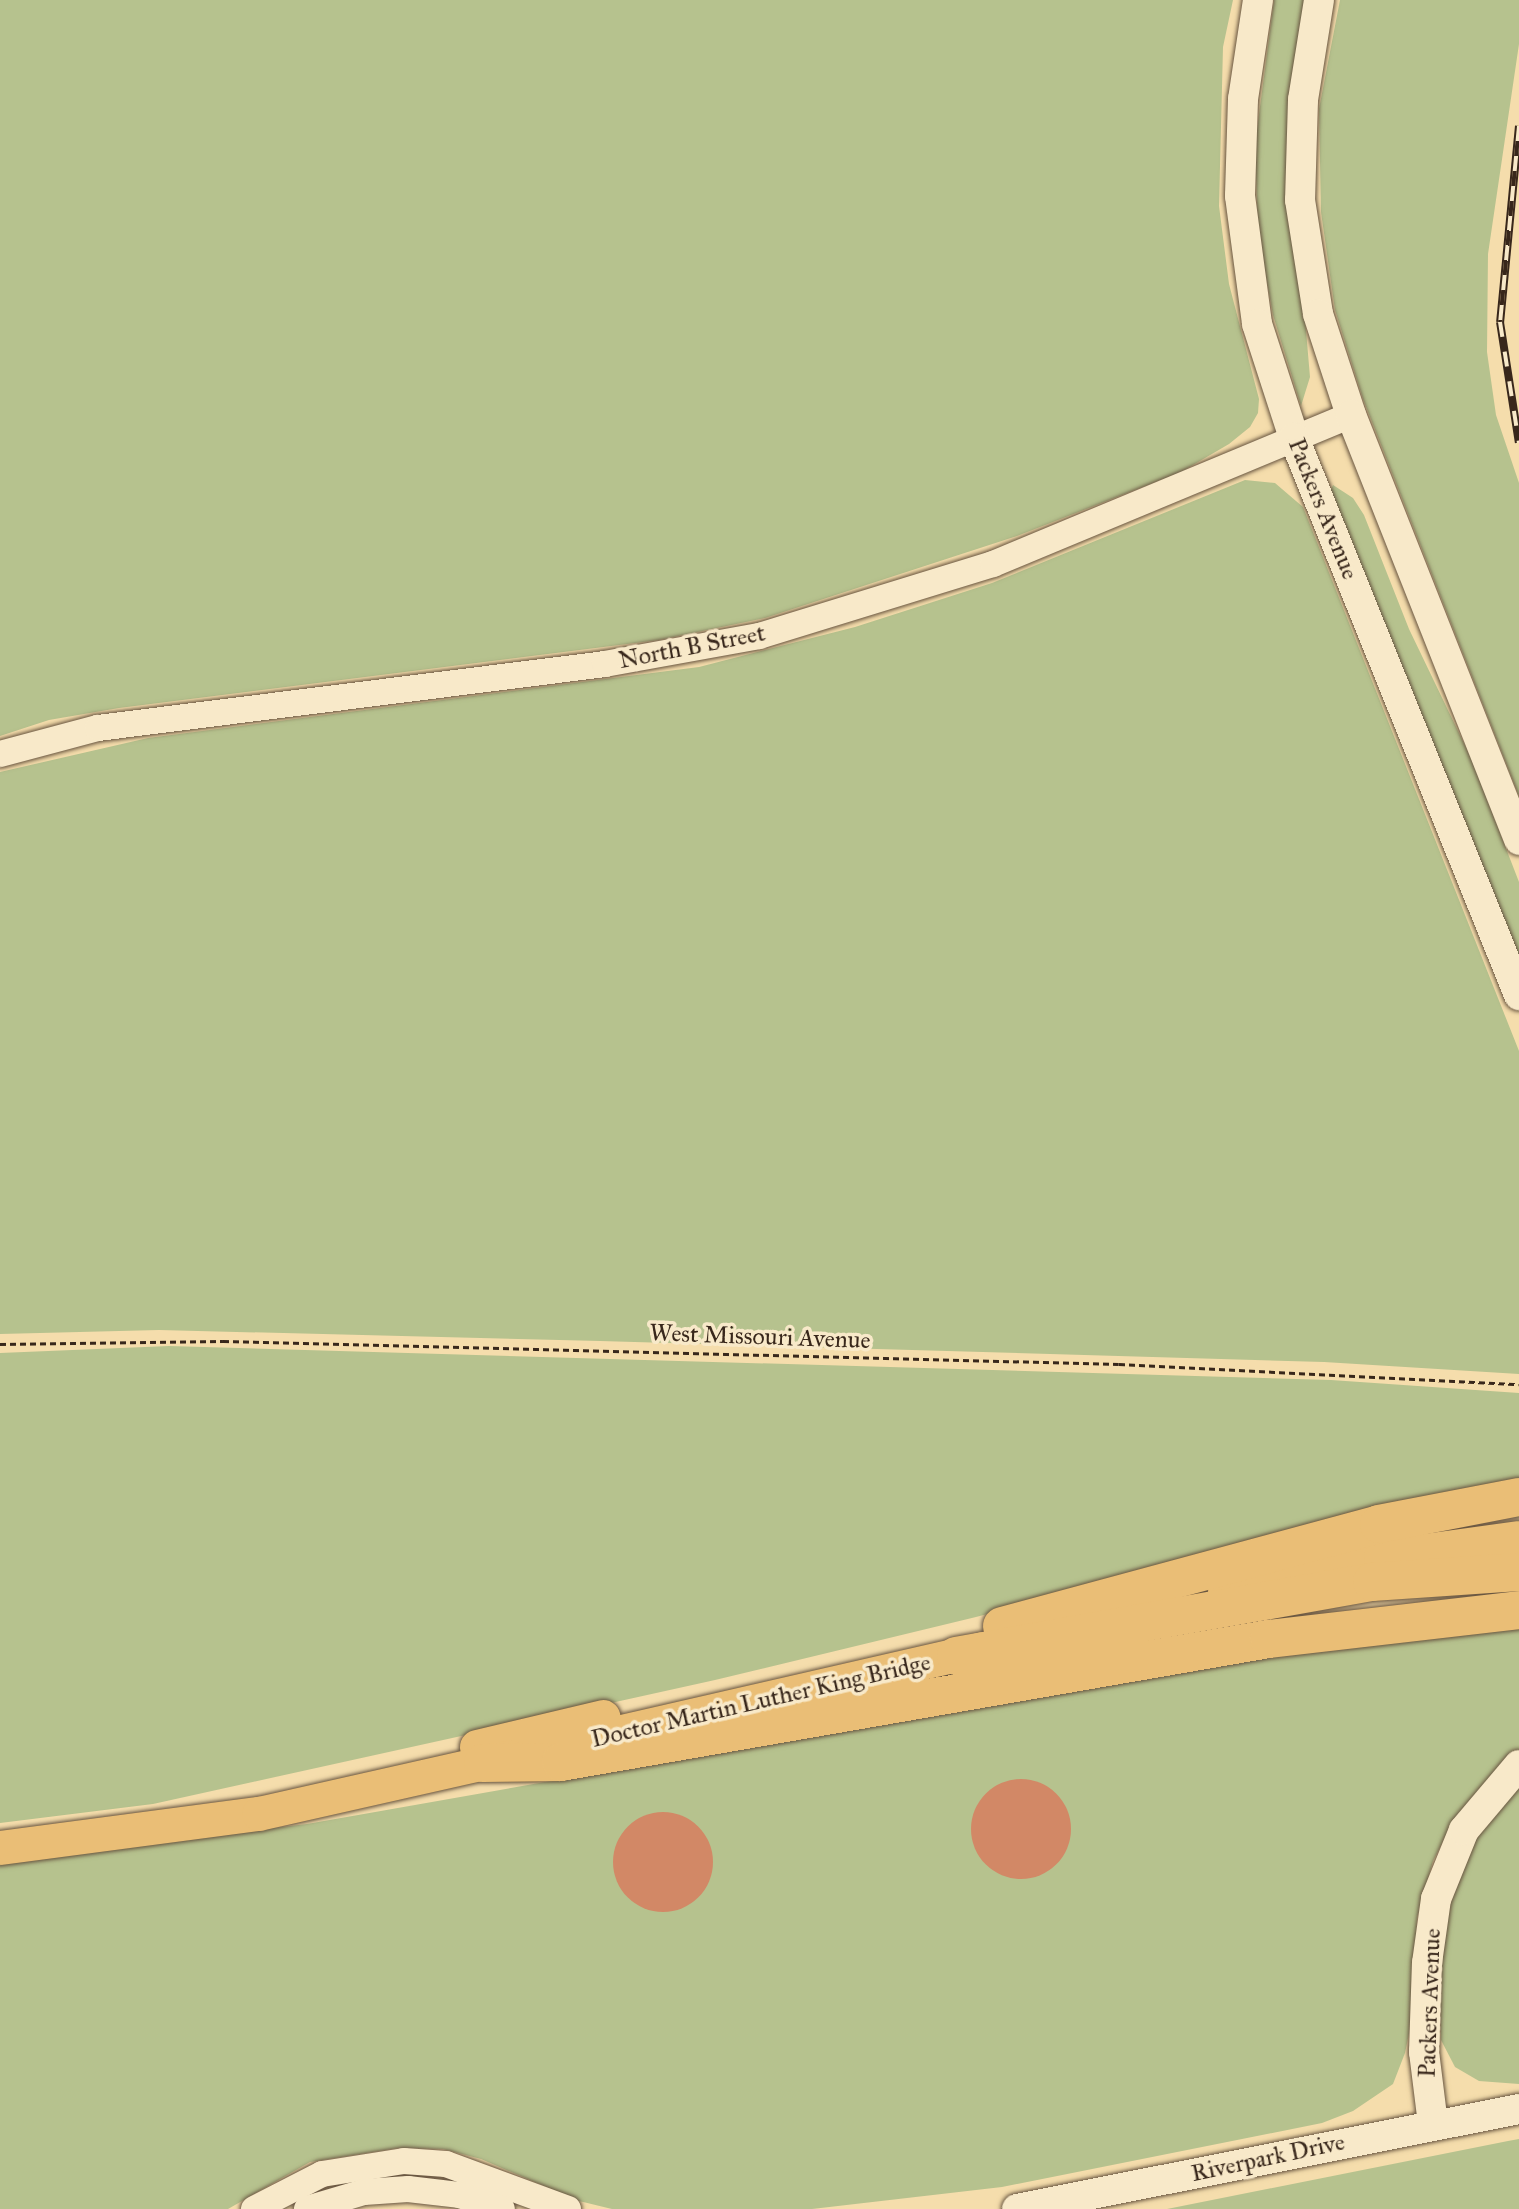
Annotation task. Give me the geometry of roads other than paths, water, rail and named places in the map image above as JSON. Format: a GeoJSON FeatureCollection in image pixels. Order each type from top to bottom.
{"type":"FeatureCollection","features":[{"type":"Feature","properties":{"kind":"highway"},"geometry":{"type":"LineString","coordinates":[[1002,1626],[1379,1524],[1519,1497]]}},
{"type":"Feature","properties":{"kind":"highway"},"geometry":{"type":"LineString","coordinates":[[956,1656],[1372,1582],[1519,1572]]}},
{"type":"Feature","properties":{"kind":"highway"},"geometry":{"type":"LineString","coordinates":[[483,1763],[561,1762],[1269,1639],[1519,1610]]}},
{"type":"Feature","properties":{"kind":"main road","name":"Packers Avenue"},"geometry":{"type":"LineString","coordinates":[[1258,0],[1243,99],[1240,196],[1257,324],[1294,438],[1519,995]]}},
{"type":"Feature","properties":{"kind":"main road"},"geometry":{"type":"LineString","coordinates":[[1319,0],[1303,100],[1300,200],[1318,314],[1351,415],[1519,840]]}},
{"type":"Feature","properties":{"kind":"main road","name":"Doctor Martin Luther King Bridge"},"geometry":{"type":"LineString","coordinates":[[0,1848],[155,1820],[1346,1549],[1519,1523]]}},
{"type":"Feature","properties":{"kind":"main road","name":"Doctor Martin Luther King Bridge"},"geometry":{"type":"LineString","coordinates":[[0,1831],[301,1805],[1339,1566],[1519,1538]]}},
{"type":"Feature","properties":{"kind":"main road","name":"Packers Avenue"},"geometry":{"type":"LineString","coordinates":[[1433,2124],[1424,2052],[1427,1963],[1436,1899],[1464,1830],[1519,1765]]}},
{"type":"Feature","properties":{"kind":"main road","name":"Riverpark Drive"},"geometry":{"type":"LineString","coordinates":[[1017,2209],[1519,2109]]}},
{"type":"Feature","properties":{"kind":"street","name":"North B Street"},"geometry":{"type":"LineString","coordinates":[[0,754],[98,728],[605,664],[759,636],[993,564],[1351,415]]}},
{"type":"Feature","properties":{"kind":"street"},"geometry":{"type":"LineString","coordinates":[[254,2209],[294,2184],[377,2162],[446,2164],[538,2203],[568,2209]]}},
{"type":"Feature","properties":{"kind":"street"},"geometry":{"type":"LineString","coordinates":[[307,2209],[364,2192],[408,2189],[459,2195],[502,2209]]}},
{"type":"Feature","properties":{"kind":"railway"},"geometry":{"type":"LineString","coordinates":[[1519,126],[1500,322],[1519,443]]}}]}
